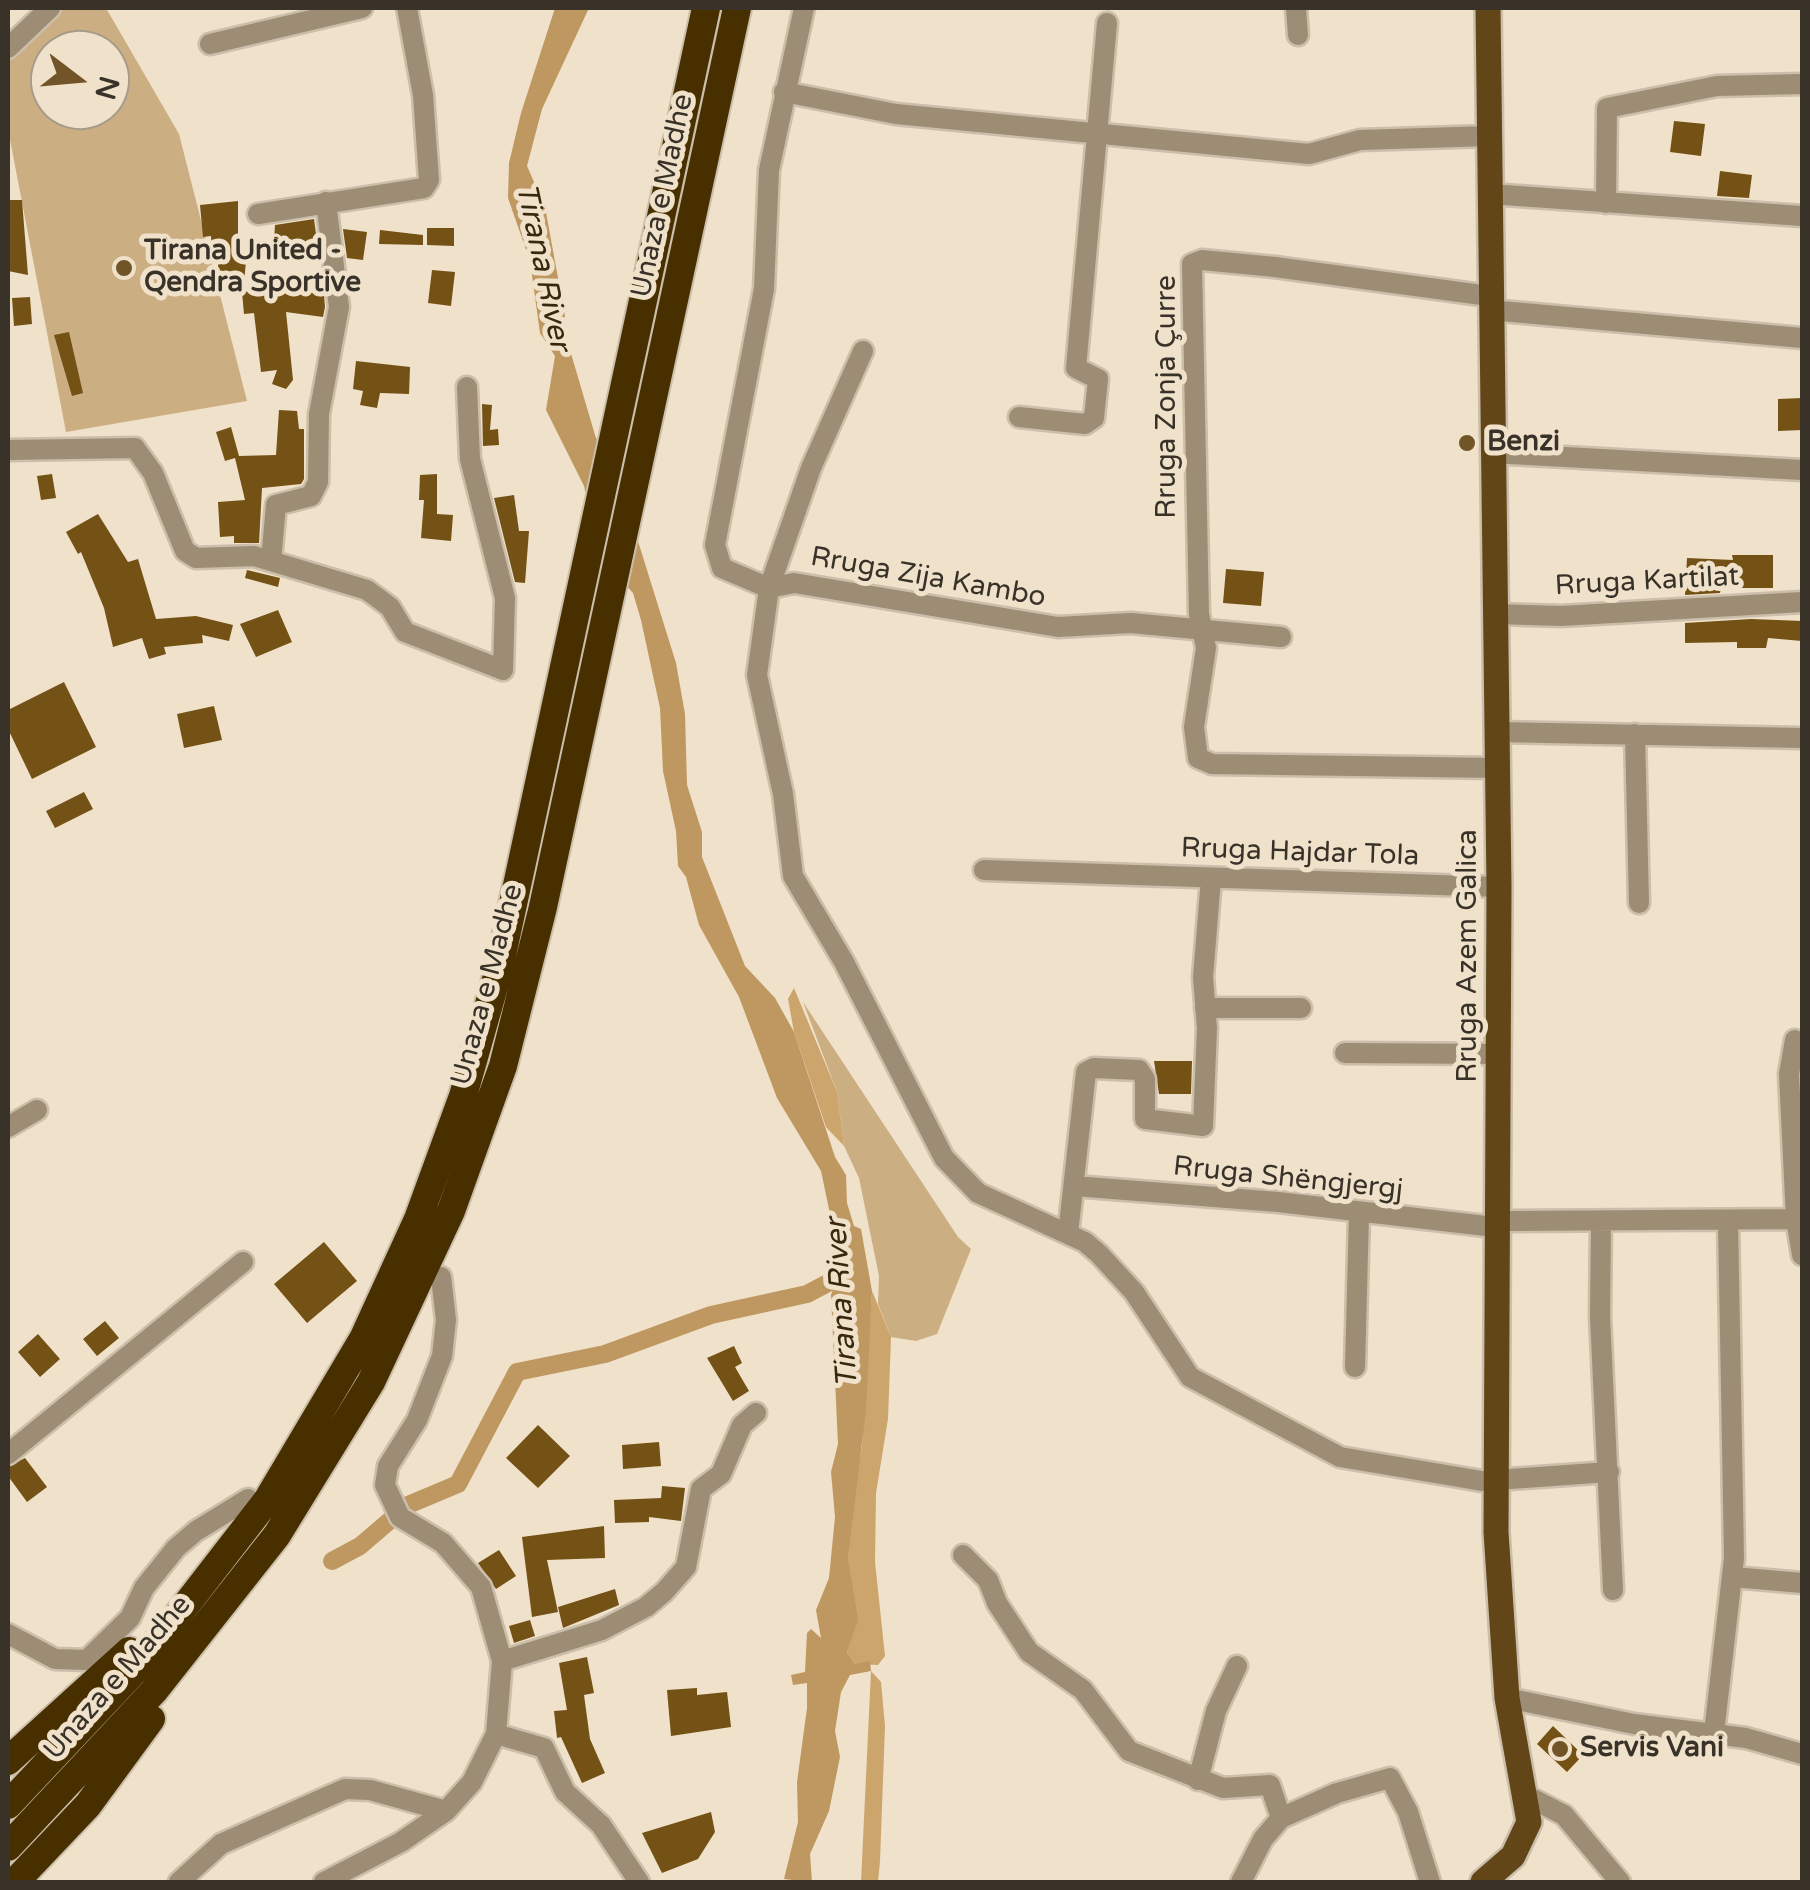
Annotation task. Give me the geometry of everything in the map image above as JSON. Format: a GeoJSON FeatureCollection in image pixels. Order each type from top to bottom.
{"type":"FeatureCollection","features":[{"type":"Feature","properties":{"kind":"highway","name":"Unaza e Madhe"},"geometry":{"type":"LineString","coordinates":[[8,1805],[138,1667],[268,1499],[363,1339],[418,1219],[458,1111],[503,953],[706,8]]}},
{"type":"Feature","properties":{"kind":"highway","name":"Unaza e Madhe"},"geometry":{"type":"LineString","coordinates":[[8,1846],[154,1691],[238,1588],[314,1480],[371,1382],[428,1268],[488,1112],[543,907],[737,8]]}},
{"type":"Feature","properties":{"kind":"highway"},"geometry":{"type":"LineString","coordinates":[[8,1760],[127,1654],[180,1593],[248,1499],[332,1363],[402,1224],[437,1138],[458,1111]]}},
{"type":"Feature","properties":{"kind":"highway"},"geometry":{"type":"LineString","coordinates":[[15,1882],[88,1806],[261,1581],[352,1445],[387,1382],[468,1208],[481,1168],[488,1112]]}},
{"type":"Feature","properties":{"kind":"main road","name":"Rruga Azem Galica"},"geometry":{"type":"LineString","coordinates":[[1483,1882],[1521,1845],[1530,1822],[1507,1698],[1495,1481],[1499,887],[1488,8]]}},
{"type":"Feature","properties":{"kind":"street"},"geometry":{"type":"LineString","coordinates":[[8,48],[50,8]]}},
{"type":"Feature","properties":{"kind":"street"},"geometry":{"type":"LineString","coordinates":[[210,44],[362,8]]}},
{"type":"Feature","properties":{"kind":"street"},"geometry":{"type":"LineString","coordinates":[[258,214],[424,188],[429,180],[423,95],[407,8]]}},
{"type":"Feature","properties":{"kind":"street"},"geometry":{"type":"LineString","coordinates":[[804,8],[769,170],[764,289],[714,545],[722,568],[768,588],[757,676],[784,794],[793,876],[952,1168],[978,1193],[1068,1234],[1112,1268],[1134,1292],[1190,1377],[1340,1457],[1495,1481],[1609,1472]]}},
{"type":"Feature","properties":{"kind":"street"},"geometry":{"type":"LineString","coordinates":[[1296,8],[1298,35]]}},
{"type":"Feature","properties":{"kind":"street"},"geometry":{"type":"LineString","coordinates":[[1020,417],[1085,424],[1094,418],[1098,379],[1076,368],[1107,23]]}},
{"type":"Feature","properties":{"kind":"street"},"geometry":{"type":"LineString","coordinates":[[1606,203],[1607,108],[1717,86],[1802,84]]}},
{"type":"Feature","properties":{"kind":"street"},"geometry":{"type":"LineString","coordinates":[[784,92],[850,108],[1309,154],[1360,140],[1490,136]]}},
{"type":"Feature","properties":{"kind":"street"},"geometry":{"type":"LineString","coordinates":[[1490,194],[1802,216]]}},
{"type":"Feature","properties":{"kind":"street"},"geometry":{"type":"LineString","coordinates":[[270,561],[276,505],[311,496],[318,482],[319,414],[339,307],[326,202]]}},
{"type":"Feature","properties":{"kind":"street","name":"Rruga Zonja Çurre"},"geometry":{"type":"LineString","coordinates":[[1202,629],[1192,392],[1192,264],[1202,260],[1274,267],[1490,303]]}},
{"type":"Feature","properties":{"kind":"street"},"geometry":{"type":"LineString","coordinates":[[1490,303],[1802,338]]}},
{"type":"Feature","properties":{"kind":"street","name":"Rruga Zija Kambo"},"geometry":{"type":"LineString","coordinates":[[768,588],[811,468],[863,351]]}},
{"type":"Feature","properties":{"kind":"street"},"geometry":{"type":"LineString","coordinates":[[8,450],[135,448],[153,473],[185,550],[196,558],[242,554],[367,590],[390,607],[404,632],[503,670],[505,598],[470,459],[467,387]]}},
{"type":"Feature","properties":{"kind":"street"},"geometry":{"type":"LineString","coordinates":[[1492,454],[1802,470]]}},
{"type":"Feature","properties":{"kind":"street","name":"Rruga Zija Kambo"},"geometry":{"type":"LineString","coordinates":[[768,588],[794,583],[928,609],[1058,627],[1091,622],[1202,629]]}},
{"type":"Feature","properties":{"kind":"street","name":"Rruga Kartilat"},"geometry":{"type":"LineString","coordinates":[[1495,614],[1560,616],[1802,602]]}},
{"type":"Feature","properties":{"kind":"street"},"geometry":{"type":"LineString","coordinates":[[1280,636],[1202,629],[1205,660],[1194,728],[1196,751],[1204,762],[1497,768]]}},
{"type":"Feature","properties":{"kind":"street"},"geometry":{"type":"LineString","coordinates":[[1496,732],[1802,738]]}},
{"type":"Feature","properties":{"kind":"street"},"geometry":{"type":"LineString","coordinates":[[1634,734],[1639,903]]}},
{"type":"Feature","properties":{"kind":"street","name":"Rruga Hajdar Tola"},"geometry":{"type":"LineString","coordinates":[[984,870],[1499,887]]}},
{"type":"Feature","properties":{"kind":"street"},"geometry":{"type":"LineString","coordinates":[[1068,1234],[1082,1080],[1090,1069],[1139,1070],[1145,1079],[1145,1118],[1202,1126],[1202,977],[1211,879]]}},
{"type":"Feature","properties":{"kind":"street"},"geometry":{"type":"LineString","coordinates":[[1205,1008],[1301,1008]]}},
{"type":"Feature","properties":{"kind":"street"},"geometry":{"type":"LineString","coordinates":[[1796,1040],[1789,1074],[1802,1254]]}},
{"type":"Feature","properties":{"kind":"street"},"geometry":{"type":"LineString","coordinates":[[1345,1053],[1499,1054]]}},
{"type":"Feature","properties":{"kind":"street"},"geometry":{"type":"LineString","coordinates":[[8,1127],[37,1110]]}},
{"type":"Feature","properties":{"kind":"street","name":"Rruga Shëngjergj"},"geometry":{"type":"LineString","coordinates":[[1074,1186],[1278,1202],[1445,1224],[1799,1219]]}},
{"type":"Feature","properties":{"kind":"street"},"geometry":{"type":"LineString","coordinates":[[1355,1367],[1359,1215]]}},
{"type":"Feature","properties":{"kind":"street"},"geometry":{"type":"LineString","coordinates":[[1714,1733],[1733,1577],[1728,1220]]}},
{"type":"Feature","properties":{"kind":"street"},"geometry":{"type":"LineString","coordinates":[[1602,1224],[1600,1317],[1614,1590]]}},
{"type":"Feature","properties":{"kind":"street"},"geometry":{"type":"LineString","coordinates":[[8,1454],[243,1262]]}},
{"type":"Feature","properties":{"kind":"street"},"geometry":{"type":"LineString","coordinates":[[324,1882],[402,1842],[446,1810],[472,1782],[496,1734],[502,1661],[491,1612],[474,1574],[443,1542],[396,1509],[384,1476],[417,1420],[442,1356],[446,1320],[442,1277]]}},
{"type":"Feature","properties":{"kind":"street"},"geometry":{"type":"LineString","coordinates":[[502,1661],[602,1630],[646,1608],[664,1592],[690,1558],[697,1498],[721,1474],[742,1424],[756,1413]]}},
{"type":"Feature","properties":{"kind":"street"},"geometry":{"type":"LineString","coordinates":[[8,1634],[55,1659],[87,1660],[130,1618],[144,1588],[176,1548],[248,1499]]}},
{"type":"Feature","properties":{"kind":"street"},"geometry":{"type":"LineString","coordinates":[[963,1556],[988,1580],[996,1603],[1028,1652],[1084,1690],[1129,1750],[1198,1780],[1235,1789],[1270,1785],[1281,1818]]}},
{"type":"Feature","properties":{"kind":"street"},"geometry":{"type":"LineString","coordinates":[[1733,1577],[1802,1584]]}},
{"type":"Feature","properties":{"kind":"street"},"geometry":{"type":"LineString","coordinates":[[1198,1780],[1216,1711],[1238,1666]]}},
{"type":"Feature","properties":{"kind":"street"},"geometry":{"type":"LineString","coordinates":[[1507,1698],[1634,1724],[1714,1733],[1802,1754]]}},
{"type":"Feature","properties":{"kind":"street"},"geometry":{"type":"LineString","coordinates":[[496,1734],[544,1748],[565,1792],[601,1825],[639,1882]]}},
{"type":"Feature","properties":{"kind":"street"},"geometry":{"type":"LineString","coordinates":[[1241,1882],[1263,1838],[1281,1818],[1324,1798],[1390,1778],[1408,1812],[1430,1882]]}},
{"type":"Feature","properties":{"kind":"street"},"geometry":{"type":"LineString","coordinates":[[179,1882],[221,1844],[345,1789],[370,1790],[446,1810]]}},
{"type":"Feature","properties":{"kind":"street"},"geometry":{"type":"LineString","coordinates":[[1527,1796],[1564,1816],[1620,1882]]}},
{"type":"Feature","properties":{"kind":"shaded area","name":"Tirana United - Qendra Sportive"},"geometry":{"type":"Polygon","coordinates":[[[57,8],[106,8],[119,30],[34,30],[57,8]]]}},
{"type":"Feature","properties":{"kind":"shaded area","name":"Tirana United - Qendra Sportive"},"geometry":{"type":"Polygon","coordinates":[[[30,34],[30,130],[130,130],[130,49],[179,134],[247,401],[66,432],[8,129],[8,55],[30,34]]]}},
{"type":"Feature","properties":{"kind":"shaded area"},"geometry":{"type":"Polygon","coordinates":[[[794,988],[837,1092],[844,1146],[826,1127],[794,1032],[788,999],[794,988]]]}},
{"type":"Feature","properties":{"kind":"shaded area"},"geometry":{"type":"Polygon","coordinates":[[[803,1002],[958,1237],[971,1249],[937,1334],[916,1341],[891,1337],[878,1304],[879,1276],[859,1178],[844,1146],[837,1092],[803,1002]]]}},
{"type":"Feature","properties":{"kind":"shaded area"},"geometry":{"type":"Polygon","coordinates":[[[872,1291],[891,1337],[888,1419],[876,1493],[875,1562],[885,1656],[878,1665],[855,1664],[847,1652],[854,1625],[848,1558],[851,1507],[862,1446],[872,1291]]]}},
{"type":"Feature","properties":{"kind":"shaded area"},"geometry":{"type":"Polygon","coordinates":[[[871,1671],[881,1682],[885,1726],[880,1861],[878,1882],[861,1882],[871,1671]]]}},
{"type":"Feature","properties":{"kind":"water","name":"Tirana River"},"geometry":{"type":"Polygon","coordinates":[[[555,8],[589,8],[542,109],[527,166],[545,207],[565,316],[562,323],[595,435],[637,538],[676,663],[685,714],[687,785],[702,832],[702,857],[745,966],[775,998],[794,1032],[835,1157],[846,1175],[847,1203],[854,1226],[861,1229],[872,1291],[866,1410],[848,1558],[858,1620],[847,1652],[855,1664],[870,1661],[871,1671],[850,1675],[841,1692],[835,1731],[840,1757],[829,1811],[810,1854],[812,1882],[784,1879],[798,1822],[797,1782],[807,1708],[807,1683],[793,1685],[791,1675],[805,1672],[807,1633],[811,1629],[821,1638],[816,1610],[829,1578],[835,1517],[831,1472],[838,1444],[831,1295],[837,1278],[834,1233],[821,1171],[777,1098],[739,997],[699,925],[686,877],[678,866],[676,831],[663,771],[660,708],[641,620],[633,593],[602,559],[591,562],[598,550],[584,486],[546,410],[555,356],[540,333],[530,261],[508,198],[509,163],[521,113],[555,8]]]}},
{"type":"Feature","properties":{"kind":"building"},"geometry":{"type":"Polygon","coordinates":[[[1674,121],[1705,124],[1701,156],[1670,152],[1674,121]]]}},
{"type":"Feature","properties":{"kind":"building"},"geometry":{"type":"Polygon","coordinates":[[[1720,171],[1752,175],[1749,198],[1717,196],[1720,171]]]}},
{"type":"Feature","properties":{"kind":"building"},"geometry":{"type":"Polygon","coordinates":[[[8,200],[22,200],[28,275],[8,271],[8,200]]]}},
{"type":"Feature","properties":{"kind":"building"},"geometry":{"type":"Polygon","coordinates":[[[238,201],[238,262],[246,261],[244,283],[218,287],[218,262],[212,263],[211,236],[203,237],[200,205],[238,201]]]}},
{"type":"Feature","properties":{"kind":"building"},"geometry":{"type":"Polygon","coordinates":[[[314,219],[320,263],[273,258],[275,225],[314,219]]]}},
{"type":"Feature","properties":{"kind":"building"},"geometry":{"type":"Polygon","coordinates":[[[427,228],[454,228],[454,246],[427,245],[427,228]]]}},
{"type":"Feature","properties":{"kind":"building"},"geometry":{"type":"Polygon","coordinates":[[[343,229],[367,232],[363,260],[347,258],[343,229]]]}},
{"type":"Feature","properties":{"kind":"building"},"geometry":{"type":"Polygon","coordinates":[[[380,230],[423,235],[423,245],[379,244],[380,230]]]}},
{"type":"Feature","properties":{"kind":"building"},"geometry":{"type":"Polygon","coordinates":[[[432,270],[455,272],[451,306],[428,303],[432,270]]]}},
{"type":"Feature","properties":{"kind":"building"},"geometry":{"type":"Polygon","coordinates":[[[285,287],[324,295],[325,307],[323,317],[286,312],[293,380],[286,389],[272,384],[277,370],[261,372],[254,313],[244,314],[242,292],[285,287]]]}},
{"type":"Feature","properties":{"kind":"building"},"geometry":{"type":"Polygon","coordinates":[[[30,297],[32,324],[14,326],[12,298],[30,297]]]}},
{"type":"Feature","properties":{"kind":"building"},"geometry":{"type":"Polygon","coordinates":[[[69,332],[83,393],[72,396],[54,335],[69,332]]]}},
{"type":"Feature","properties":{"kind":"building"},"geometry":{"type":"Polygon","coordinates":[[[356,361],[410,367],[409,394],[380,393],[377,408],[360,405],[363,391],[353,389],[356,361]]]}},
{"type":"Feature","properties":{"kind":"building"},"geometry":{"type":"Polygon","coordinates":[[[1802,398],[1802,430],[1778,431],[1778,399],[1802,398]]]}},
{"type":"Feature","properties":{"kind":"building"},"geometry":{"type":"Polygon","coordinates":[[[482,404],[492,405],[490,430],[498,429],[499,445],[483,446],[482,404]]]}},
{"type":"Feature","properties":{"kind":"building"},"geometry":{"type":"Polygon","coordinates":[[[279,410],[297,411],[299,429],[304,429],[304,479],[301,484],[262,488],[259,543],[234,543],[234,536],[220,537],[218,502],[245,500],[235,458],[225,461],[216,432],[231,427],[239,456],[276,455],[279,410]]]}},
{"type":"Feature","properties":{"kind":"building"},"geometry":{"type":"Polygon","coordinates":[[[52,474],[56,498],[41,500],[37,476],[52,474]]]}},
{"type":"Feature","properties":{"kind":"building"},"geometry":{"type":"Polygon","coordinates":[[[437,474],[437,514],[453,515],[451,541],[421,538],[424,500],[419,500],[420,475],[437,474]]]}},
{"type":"Feature","properties":{"kind":"building"},"geometry":{"type":"Polygon","coordinates":[[[514,495],[519,531],[529,531],[525,583],[515,582],[494,498],[514,495]]]}},
{"type":"Feature","properties":{"kind":"building"},"geometry":{"type":"Polygon","coordinates":[[[98,514],[128,562],[138,559],[156,619],[196,616],[233,625],[229,641],[202,635],[203,643],[164,647],[166,654],[149,659],[142,638],[113,647],[104,608],[81,552],[78,554],[66,532],[98,514]]]}},
{"type":"Feature","properties":{"kind":"building"},"geometry":{"type":"Polygon","coordinates":[[[1732,555],[1773,555],[1773,588],[1721,588],[1720,593],[1685,595],[1687,558],[1733,560],[1732,555]]]}},
{"type":"Feature","properties":{"kind":"building"},"geometry":{"type":"Polygon","coordinates":[[[1226,569],[1264,572],[1261,606],[1223,603],[1226,569]]]}},
{"type":"Feature","properties":{"kind":"building"},"geometry":{"type":"Polygon","coordinates":[[[247,570],[280,578],[278,587],[245,578],[247,570]]]}},
{"type":"Feature","properties":{"kind":"building"},"geometry":{"type":"Polygon","coordinates":[[[278,610],[292,642],[256,657],[240,624],[278,610]]]}},
{"type":"Feature","properties":{"kind":"building"},"geometry":{"type":"Polygon","coordinates":[[[1802,621],[1802,641],[1768,638],[1766,648],[1737,648],[1737,642],[1685,643],[1685,623],[1802,621]]]}},
{"type":"Feature","properties":{"kind":"building"},"geometry":{"type":"Polygon","coordinates":[[[64,682],[96,747],[32,779],[8,729],[8,710],[64,682]]]}},
{"type":"Feature","properties":{"kind":"building"},"geometry":{"type":"Polygon","coordinates":[[[214,706],[222,740],[184,748],[177,714],[214,706]]]}},
{"type":"Feature","properties":{"kind":"building"},"geometry":{"type":"Polygon","coordinates":[[[84,792],[93,809],[55,828],[46,811],[84,792]]]}},
{"type":"Feature","properties":{"kind":"building"},"geometry":{"type":"Polygon","coordinates":[[[1154,1061],[1192,1061],[1191,1094],[1159,1094],[1154,1061]]]}},
{"type":"Feature","properties":{"kind":"building"},"geometry":{"type":"Polygon","coordinates":[[[324,1242],[357,1281],[307,1323],[274,1284],[324,1242]]]}},
{"type":"Feature","properties":{"kind":"building"},"geometry":{"type":"Polygon","coordinates":[[[105,1321],[119,1338],[97,1356],[83,1339],[105,1321]]]}},
{"type":"Feature","properties":{"kind":"building"},"geometry":{"type":"Polygon","coordinates":[[[38,1334],[60,1359],[40,1377],[18,1352],[38,1334]]]}},
{"type":"Feature","properties":{"kind":"building"},"geometry":{"type":"Polygon","coordinates":[[[734,1346],[742,1363],[735,1367],[749,1391],[733,1401],[707,1358],[734,1346]]]}},
{"type":"Feature","properties":{"kind":"building"},"geometry":{"type":"Polygon","coordinates":[[[538,1425],[570,1456],[538,1488],[506,1458],[538,1425]]]}},
{"type":"Feature","properties":{"kind":"building"},"geometry":{"type":"Polygon","coordinates":[[[659,1442],[661,1466],[623,1469],[622,1445],[659,1442]]]}},
{"type":"Feature","properties":{"kind":"building"},"geometry":{"type":"Polygon","coordinates":[[[25,1458],[47,1487],[27,1502],[8,1476],[8,1467],[25,1458]]]}},
{"type":"Feature","properties":{"kind":"building"},"geometry":{"type":"Polygon","coordinates":[[[662,1486],[685,1488],[681,1521],[649,1517],[649,1522],[615,1523],[614,1500],[661,1498],[662,1486]]]}},
{"type":"Feature","properties":{"kind":"building"},"geometry":{"type":"Polygon","coordinates":[[[604,1526],[605,1558],[547,1560],[558,1612],[532,1617],[522,1537],[604,1526]]]}},
{"type":"Feature","properties":{"kind":"building"},"geometry":{"type":"Polygon","coordinates":[[[499,1550],[516,1576],[496,1589],[478,1563],[499,1550]]]}},
{"type":"Feature","properties":{"kind":"building"},"geometry":{"type":"Polygon","coordinates":[[[615,1589],[619,1605],[563,1628],[558,1607],[615,1589]]]}},
{"type":"Feature","properties":{"kind":"building"},"geometry":{"type":"Polygon","coordinates":[[[530,1620],[535,1636],[514,1643],[509,1626],[530,1620]]]}},
{"type":"Feature","properties":{"kind":"building"},"geometry":{"type":"Polygon","coordinates":[[[587,1657],[594,1693],[584,1695],[590,1739],[605,1773],[582,1783],[561,1737],[557,1738],[554,1711],[567,1710],[559,1663],[587,1657]]]}},
{"type":"Feature","properties":{"kind":"building"},"geometry":{"type":"Polygon","coordinates":[[[697,1688],[697,1695],[727,1692],[731,1727],[671,1736],[667,1690],[697,1688]]]}},
{"type":"Feature","properties":{"kind":"building","name":"Servis Vani"},"geometry":{"type":"Polygon","coordinates":[[[1553,1726],[1583,1755],[1567,1772],[1537,1744],[1553,1726]]]}},
{"type":"Feature","properties":{"kind":"building"},"geometry":{"type":"Polygon","coordinates":[[[711,1812],[715,1832],[698,1859],[662,1873],[642,1833],[711,1812]]]}},
{"type":"Feature","properties":{"kind":"waterway","name":"Tirana River"},"geometry":{"type":"LineString","coordinates":[[332,1561],[360,1546],[408,1505],[458,1484],[517,1372],[605,1354],[711,1315],[807,1294],[845,1274]]}},
{"type":"Feature","properties":{"kind":"place","name":"Tirana United - Qendra Sportive"},"geometry":{"type":"Point","coordinates":[124,268]}},
{"type":"Feature","properties":{"kind":"place","name":"Benzi"},"geometry":{"type":"Point","coordinates":[1467,443]}},
{"type":"Feature","properties":{"kind":"place","name":"Servis Vani"},"geometry":{"type":"Point","coordinates":[1560,1749]}}]}
